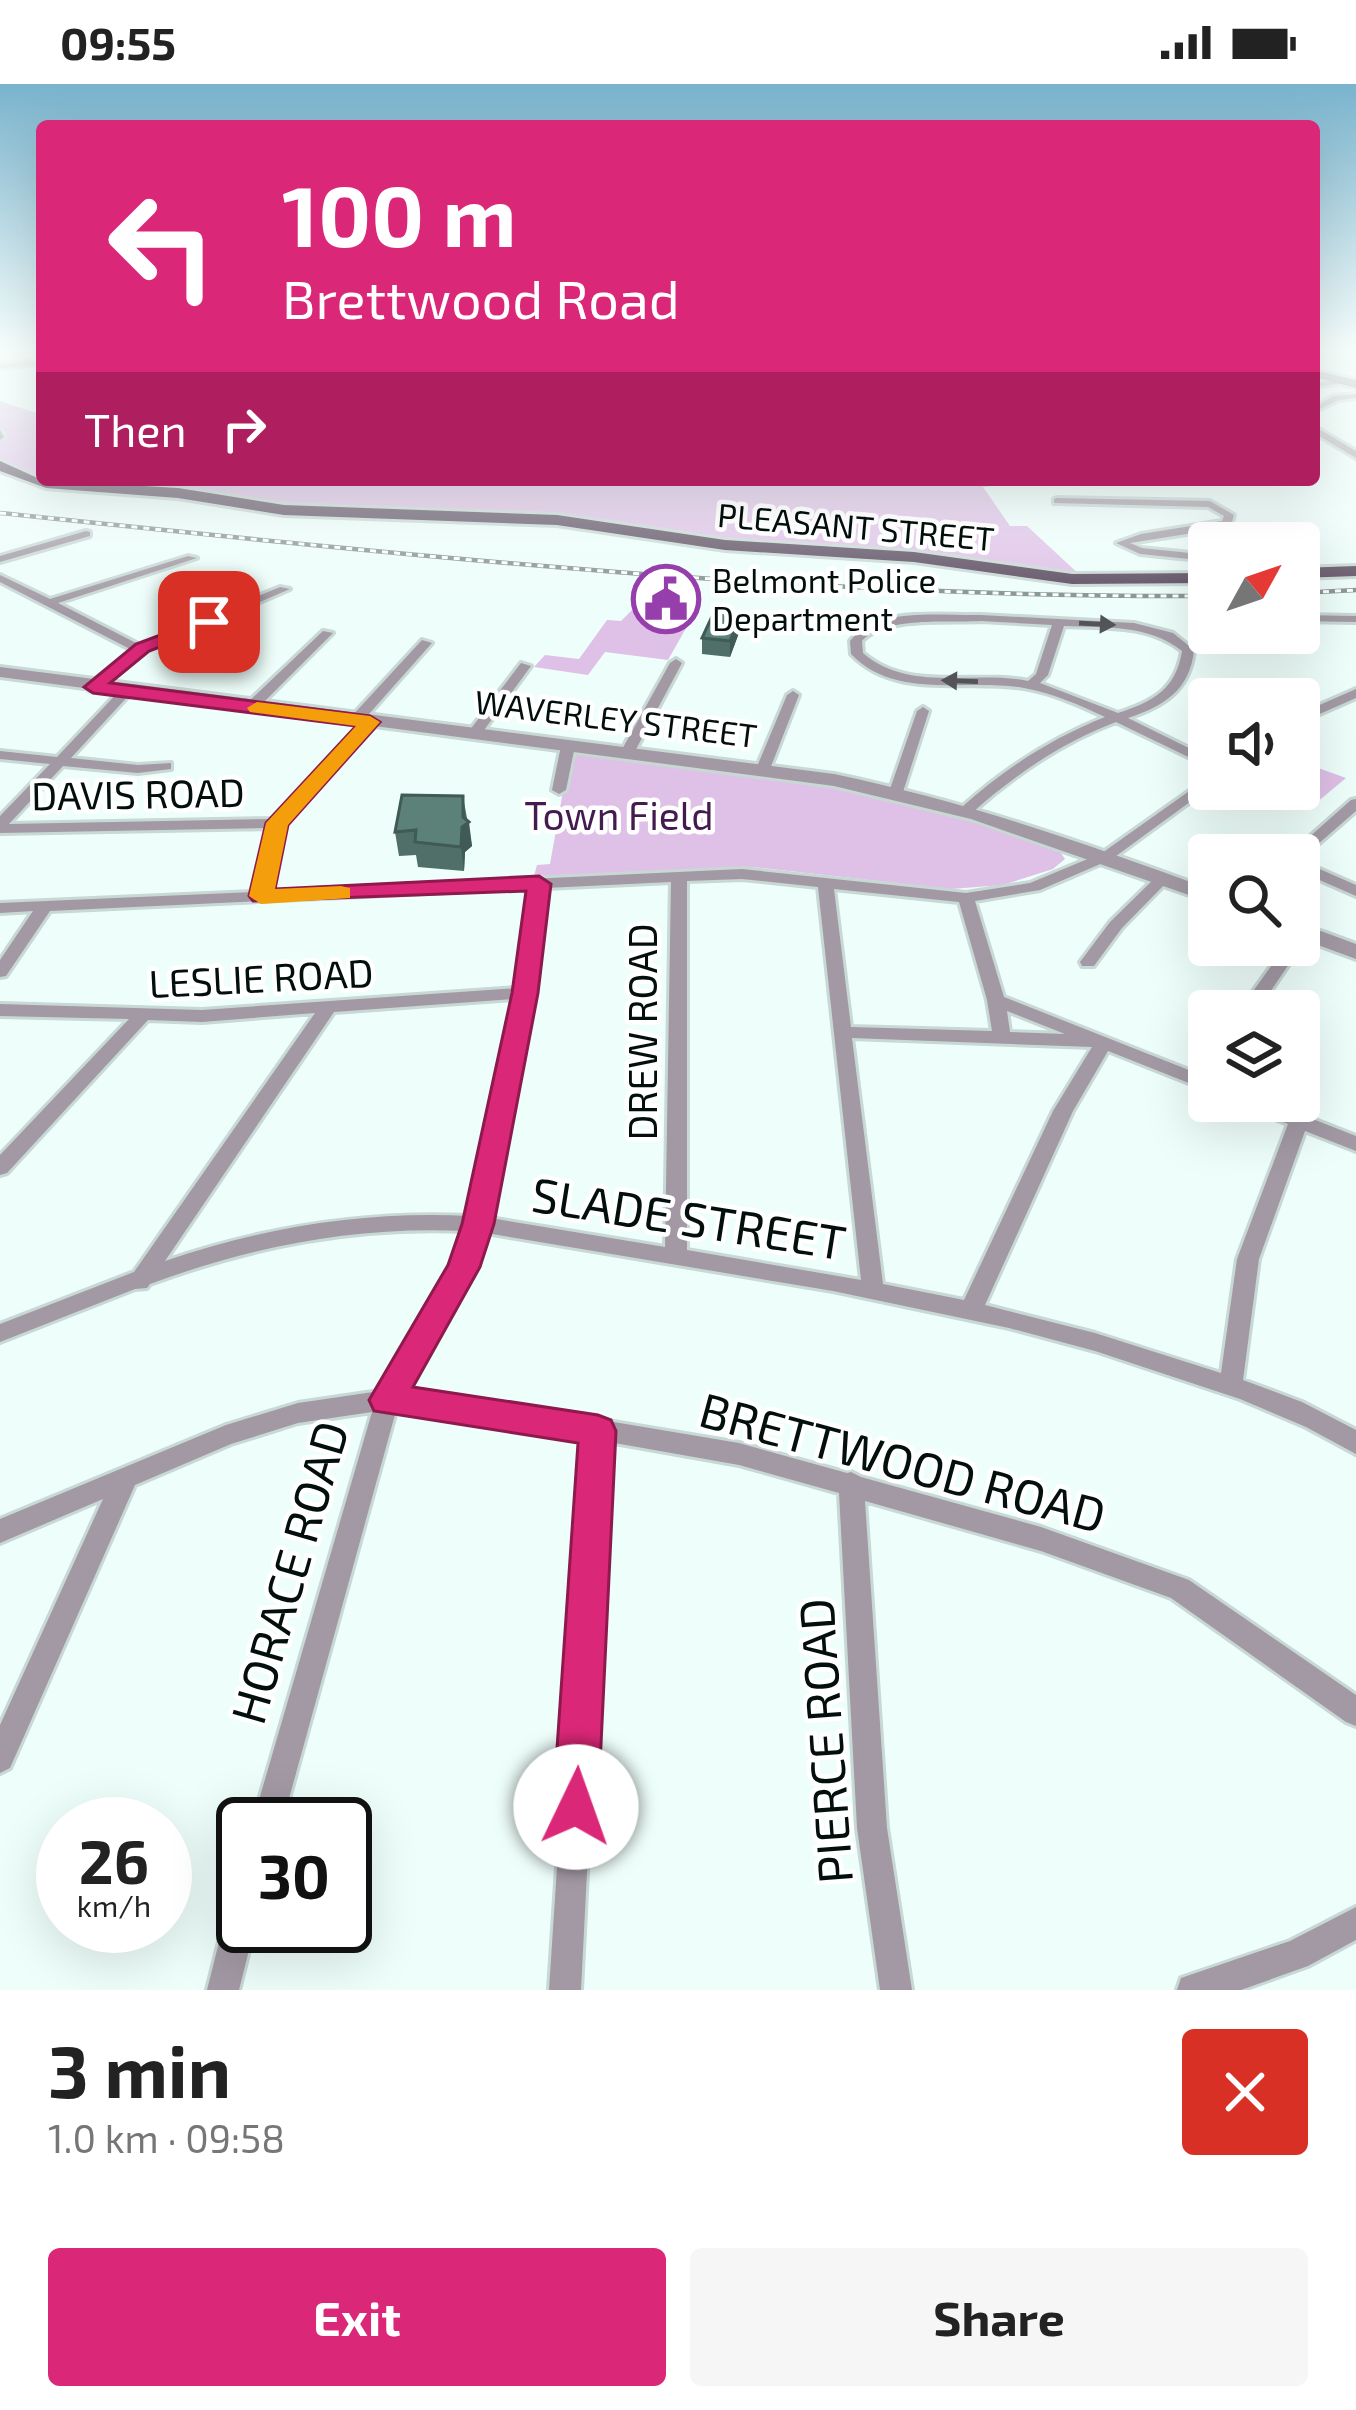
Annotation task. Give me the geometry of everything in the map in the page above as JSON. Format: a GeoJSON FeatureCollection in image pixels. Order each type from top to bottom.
{"type":"FeatureCollection","features":[{"type":"Feature","properties":{"kind":"main road","name":"PLEASANT STREET"},"geometry":{"type":"LineString","coordinates":[[0,466],[36,478]]}},
{"type":"Feature","properties":{"kind":"main road","name":"PLEASANT STREET"},"geometry":{"type":"LineString","coordinates":[[81,486],[187,494],[284,510],[547,520],[695,542],[924,558],[1084,580],[1188,578]]}},
{"type":"Feature","properties":{"kind":"main road"},"geometry":{"type":"LineString","coordinates":[[1320,571],[1356,571]]}},
{"type":"Feature","properties":{"kind":"street"},"geometry":{"type":"LineString","coordinates":[[1325,436],[1356,455]]}},
{"type":"Feature","properties":{"kind":"street"},"geometry":{"type":"LineString","coordinates":[[1057,501],[1210,504],[1228,515],[1227,522]]}},
{"type":"Feature","properties":{"kind":"street"},"geometry":{"type":"LineString","coordinates":[[0,559],[86,534]]}},
{"type":"Feature","properties":{"kind":"street"},"geometry":{"type":"LineString","coordinates":[[1188,534],[1129,538],[1121,543],[1140,551],[1188,556]]}},
{"type":"Feature","properties":{"kind":"street"},"geometry":{"type":"LineString","coordinates":[[48,603],[193,558]]}},
{"type":"Feature","properties":{"kind":"street"},"geometry":{"type":"LineString","coordinates":[[0,578],[139,650]]}},
{"type":"Feature","properties":{"kind":"street"},"geometry":{"type":"LineString","coordinates":[[93,687],[139,650],[284,590]]}},
{"type":"Feature","properties":{"kind":"street"},"geometry":{"type":"LineString","coordinates":[[1320,619],[1356,620]]}},
{"type":"Feature","properties":{"kind":"street"},"geometry":{"type":"LineString","coordinates":[[967,810],[1037,759],[1112,719],[1168,694],[1189,654],[1174,638],[1150,628],[1060,622],[896,620],[860,634],[856,650],[865,663],[910,678],[1031,685],[1112,719],[1188,753]]}},
{"type":"Feature","properties":{"kind":"street"},"geometry":{"type":"LineString","coordinates":[[1031,685],[1042,675],[1060,622]]}},
{"type":"Feature","properties":{"kind":"street"},"geometry":{"type":"LineString","coordinates":[[251,707],[327,633]]}},
{"type":"Feature","properties":{"kind":"street"},"geometry":{"type":"LineString","coordinates":[[261,896],[277,823],[426,643]]}},
{"type":"Feature","properties":{"kind":"street"},"geometry":{"type":"LineString","coordinates":[[627,753],[676,663]]}},
{"type":"Feature","properties":{"kind":"street"},"geometry":{"type":"LineString","coordinates":[[474,734],[525,666]]}},
{"type":"Feature","properties":{"kind":"street","name":"WAVERLEY STREET"},"geometry":{"type":"LineString","coordinates":[[0,672],[763,770],[896,792],[967,810],[1188,888]]}},
{"type":"Feature","properties":{"kind":"street"},"geometry":{"type":"LineString","coordinates":[[0,827],[126,691]]}},
{"type":"Feature","properties":{"kind":"street"},"geometry":{"type":"LineString","coordinates":[[1320,709],[1356,693]]}},
{"type":"Feature","properties":{"kind":"street"},"geometry":{"type":"LineString","coordinates":[[763,770],[793,695]]}},
{"type":"Feature","properties":{"kind":"street"},"geometry":{"type":"LineString","coordinates":[[896,792],[923,712]]}},
{"type":"Feature","properties":{"kind":"street"},"geometry":{"type":"LineString","coordinates":[[559,790],[568,746]]}},
{"type":"Feature","properties":{"kind":"street"},"geometry":{"type":"LineString","coordinates":[[0,755],[138,769],[166,766]]}},
{"type":"Feature","properties":{"kind":"street"},"geometry":{"type":"LineString","coordinates":[[0,908],[742,874],[966,898],[1034,887],[1107,856],[1188,796]]}},
{"type":"Feature","properties":{"kind":"street"},"geometry":{"type":"LineString","coordinates":[[1320,835],[1355,805]]}},
{"type":"Feature","properties":{"kind":"street","name":"DAVIS ROAD"},"geometry":{"type":"LineString","coordinates":[[0,827],[277,823]]}},
{"type":"Feature","properties":{"kind":"street"},"geometry":{"type":"LineString","coordinates":[[1320,875],[1356,891]]}},
{"type":"Feature","properties":{"kind":"street","name":"DREW ROAD"},"geometry":{"type":"LineString","coordinates":[[676,1259],[679,876]]}},
{"type":"Feature","properties":{"kind":"street"},"geometry":{"type":"LineString","coordinates":[[1088,962],[1116,925],[1163,878]]}},
{"type":"Feature","properties":{"kind":"street"},"geometry":{"type":"LineString","coordinates":[[825,882],[873,1290]]}},
{"type":"Feature","properties":{"kind":"street","name":"HORACE ROAD"},"geometry":{"type":"LineString","coordinates":[[275,1797],[387,1400],[464,1267],[478,1224],[525,993],[539,884]]}},
{"type":"Feature","properties":{"kind":"street"},"geometry":{"type":"LineString","coordinates":[[966,898],[1002,1036]]}},
{"type":"Feature","properties":{"kind":"street"},"geometry":{"type":"LineString","coordinates":[[0,972],[44,907]]}},
{"type":"Feature","properties":{"kind":"street"},"geometry":{"type":"LineString","coordinates":[[1320,942],[1356,952]]}},
{"type":"Feature","properties":{"kind":"street","name":"LESLIE ROAD"},"geometry":{"type":"LineString","coordinates":[[0,1010],[140,1018],[525,993]]}},
{"type":"Feature","properties":{"kind":"street"},"geometry":{"type":"LineString","coordinates":[[996,1000],[1188,1076]]}},
{"type":"Feature","properties":{"kind":"street"},"geometry":{"type":"LineString","coordinates":[[139,1282],[328,1006]]}},
{"type":"Feature","properties":{"kind":"street"},"geometry":{"type":"LineString","coordinates":[[0,1168],[140,1018]]}},
{"type":"Feature","properties":{"kind":"street"},"geometry":{"type":"LineString","coordinates":[[842,1032],[1104,1042]]}},
{"type":"Feature","properties":{"kind":"street"},"geometry":{"type":"LineString","coordinates":[[972,1308],[1063,1111],[1104,1042]]}},
{"type":"Feature","properties":{"kind":"street"},"geometry":{"type":"LineString","coordinates":[[1231,1384],[1248,1259],[1299,1122]]}},
{"type":"Feature","properties":{"kind":"street"},"geometry":{"type":"LineString","coordinates":[[1301,1122],[1356,1144]]}},
{"type":"Feature","properties":{"kind":"street","name":"SLADE STREET"},"geometry":{"type":"LineString","coordinates":[[0,1333],[285,1235],[414,1220],[478,1224],[972,1308],[1108,1344],[1231,1384],[1290,1407],[1356,1443]]}},
{"type":"Feature","properties":{"kind":"street","name":"BRETTWOOD ROAD"},"geometry":{"type":"LineString","coordinates":[[0,1531],[226,1436],[298,1413],[387,1400],[465,1407],[739,1454],[1041,1539],[1180,1589],[1356,1712]]}},
{"type":"Feature","properties":{"kind":"street"},"geometry":{"type":"LineString","coordinates":[[565,1990],[598,1431]]}},
{"type":"Feature","properties":{"kind":"street"},"geometry":{"type":"LineString","coordinates":[[0,1758],[124,1481]]}},
{"type":"Feature","properties":{"kind":"street","name":"PIERCE ROAD"},"geometry":{"type":"LineString","coordinates":[[851,1484],[872,1828],[896,1990]]}},
{"type":"Feature","properties":{"kind":"street"},"geometry":{"type":"LineString","coordinates":[[1193,1990],[1297,1955],[1356,1923]]}},
{"type":"Feature","properties":{"kind":"street"},"geometry":{"type":"LineString","coordinates":[[224,1990],[233,1953]]}},
{"type":"Feature","properties":{"kind":"green space"},"geometry":{"type":"Polygon","coordinates":[[[3,436],[36,436],[36,475],[0,459],[3,436]]]}},
{"type":"Feature","properties":{"kind":"green space"},"geometry":{"type":"Polygon","coordinates":[[[104,486],[992,486],[983,487],[1010,526],[1027,526],[1081,576],[747,544],[611,525],[296,508],[104,486]]]}},
{"type":"Feature","properties":{"kind":"green space"},"geometry":{"type":"Polygon","coordinates":[[[632,610],[694,614],[668,660],[605,652],[588,675],[534,667],[545,655],[579,659],[607,620],[621,621],[632,610]]]}},
{"type":"Feature","properties":{"kind":"green space","name":"Town Field"},"geometry":{"type":"Polygon","coordinates":[[[570,752],[857,791],[956,814],[1057,847],[1065,859],[1053,869],[1003,885],[951,889],[753,867],[534,876],[537,865],[550,864],[570,752]]]}},
{"type":"Feature","properties":{"kind":"green space"},"geometry":{"type":"Polygon","coordinates":[[[1320,769],[1346,778],[1320,800],[1320,769]]]}},
{"type":"Feature","properties":{"kind":"building"},"geometry":{"type":"Polygon","coordinates":[[[714,612],[741,614],[730,641],[702,638],[714,612]]]}},
{"type":"Feature","properties":{"kind":"building"},"geometry":{"type":"Polygon","coordinates":[[[402,795],[463,796],[463,817],[469,822],[462,827],[461,847],[415,842],[416,830],[395,832],[402,795]]]}},
{"type":"Feature","properties":{"kind":"railway"},"geometry":{"type":"LineString","coordinates":[[0,513],[755,582],[1188,596]]}},
{"type":"Feature","properties":{"kind":"railway"},"geometry":{"type":"LineString","coordinates":[[1320,592],[1356,590]]}},
{"type":"Feature","properties":{"kind":"slow traffic"},"geometry":{"type":"LineString","coordinates":[[257,708],[370,722],[277,823],[261,896],[341,893]]}},
{"type":"Feature","properties":{"kind":"place","name":"Belmont Police Department"},"geometry":{"type":"Point","coordinates":[666,599]}},
{"type":"Feature","properties":{"kind":"route"},"geometry":{"type":"LineString","coordinates":[[209,622],[142,647],[93,687],[370,722],[277,823],[261,896],[539,884],[525,993],[478,1224],[464,1267],[387,1400],[465,1407],[598,1431],[576,1807]]}}]}
